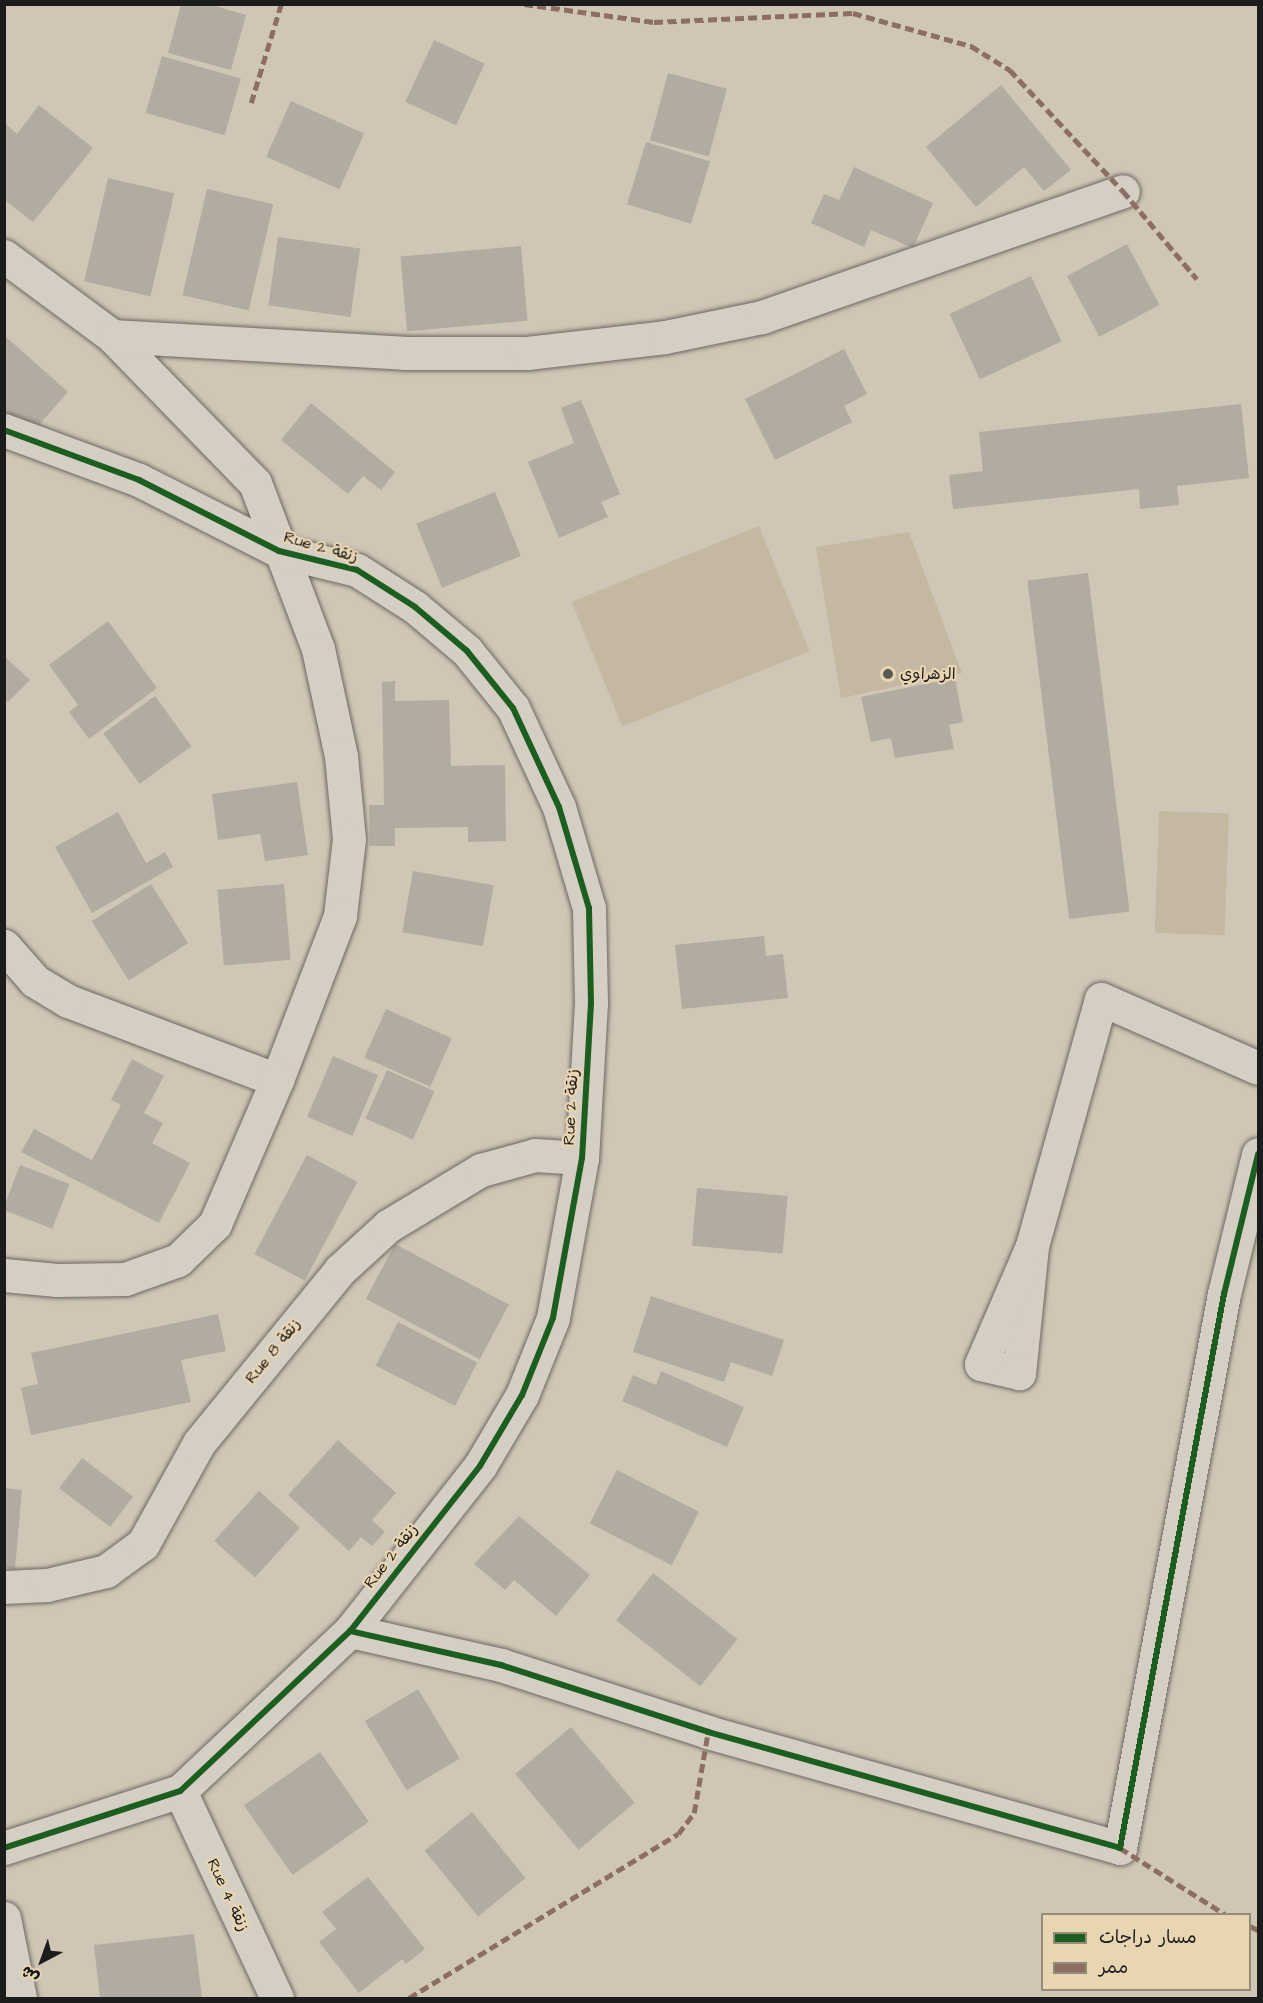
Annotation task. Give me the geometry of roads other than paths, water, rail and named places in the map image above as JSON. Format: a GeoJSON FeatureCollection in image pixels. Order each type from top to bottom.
{"type":"FeatureCollection","features":[{"type":"Feature","properties":{"kind":"street"},"geometry":{"type":"LineString","coordinates":[[112,336],[404,353],[527,353],[664,337],[762,317],[1123,191]]}},
{"type":"Feature","properties":{"kind":"street"},"geometry":{"type":"LineString","coordinates":[[4,256],[112,336],[255,483],[318,649],[341,756],[349,839],[340,916],[277,1080],[215,1224],[178,1260],[124,1279],[4,1275]]}},
{"type":"Feature","properties":{"kind":"street","name":"Rue 2 زنقة"},"geometry":{"type":"LineString","coordinates":[[4,430],[139,480],[279,551],[357,570],[415,607],[467,651],[513,708],[559,807],[589,908],[591,1003],[582,1158],[553,1318],[522,1395],[480,1466],[350,1630],[180,1791],[4,1848]]}},
{"type":"Feature","properties":{"kind":"street"},"geometry":{"type":"LineString","coordinates":[[4,946],[35,981],[68,1001],[277,1080]]}},
{"type":"Feature","properties":{"kind":"street"},"geometry":{"type":"LineString","coordinates":[[1032,1246],[1101,999],[1258,1068]]}},
{"type":"Feature","properties":{"kind":"street"},"geometry":{"type":"LineString","coordinates":[[350,1630],[501,1665],[708,1732],[1120,1848],[1224,1294],[1258,1154]]}},
{"type":"Feature","properties":{"kind":"street","name":"Rue 8 زنقة"},"geometry":{"type":"LineString","coordinates":[[4,1587],[47,1585],[106,1571],[143,1544],[200,1443],[340,1270],[388,1226],[481,1170],[535,1155],[582,1158]]}},
{"type":"Feature","properties":{"kind":"street","name":"Rue 4 زنقة"},"geometry":{"type":"LineString","coordinates":[[180,1791],[277,1998]]}},
{"type":"Feature","properties":{"kind":"street"},"geometry":{"type":"LineString","coordinates":[[4,1918],[20,1998]]}},
{"type":"Feature","properties":{"kind":"place","name":"الزهراوي"},"geometry":{"type":"Point","coordinates":[888,674]}}]}
